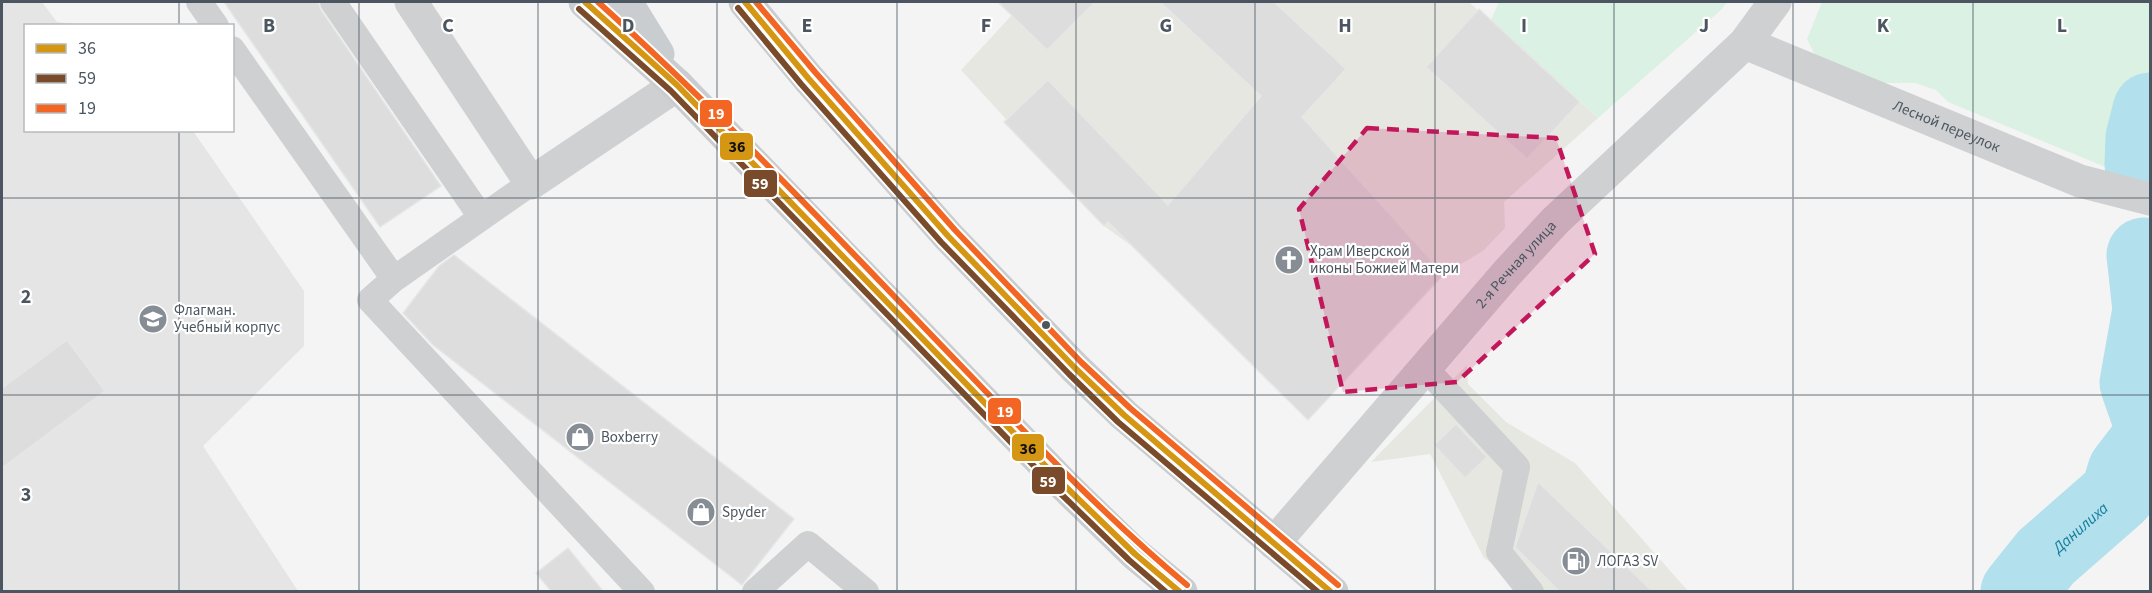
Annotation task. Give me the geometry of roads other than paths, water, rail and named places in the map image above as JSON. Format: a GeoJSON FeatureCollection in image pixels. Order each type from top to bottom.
{"type":"FeatureCollection","features":[{"type":"Feature","properties":{"kind":"main road"},"geometry":{"type":"LineString","coordinates":[[585,2],[677,85],[1066,487],[1136,554],[1181,591]]}},
{"type":"Feature","properties":{"kind":"main road"},"geometry":{"type":"LineString","coordinates":[[626,2],[677,85]]}},
{"type":"Feature","properties":{"kind":"main road"},"geometry":{"type":"LineString","coordinates":[[745,2],[808,78],[948,236],[1075,368],[1124,415],[1332,591]]}},
{"type":"Feature","properties":{"kind":"street"},"geometry":{"type":"LineString","coordinates":[[411,2],[531,183],[677,85]]}},
{"type":"Feature","properties":{"kind":"street","name":"2-я Речная улица"},"geometry":{"type":"LineString","coordinates":[[1274,543],[1426,369],[1455,331],[1555,220],[1745,42],[1775,2]]}},
{"type":"Feature","properties":{"kind":"street","name":"Лесной переулок"},"geometry":{"type":"LineString","coordinates":[[1745,42],[2080,181],[2151,199]]}},
{"type":"Feature","properties":{"kind":"lane"},"geometry":{"type":"LineString","coordinates":[[199,2],[215,24]]}},
{"type":"Feature","properties":{"kind":"lane"},"geometry":{"type":"LineString","coordinates":[[333,2],[482,217]]}},
{"type":"Feature","properties":{"kind":"lane"},"geometry":{"type":"LineString","coordinates":[[234,52],[394,279]]}},
{"type":"Feature","properties":{"kind":"lane"},"geometry":{"type":"LineString","coordinates":[[531,183],[394,279],[370,300],[642,591]]}},
{"type":"Feature","properties":{"kind":"lane"},"geometry":{"type":"LineString","coordinates":[[1426,369],[1517,467],[1498,552],[1531,591]]}},
{"type":"Feature","properties":{"kind":"lane"},"geometry":{"type":"LineString","coordinates":[[754,591],[808,544],[866,591]]}},
{"type":"Feature","properties":{"kind":"waterway","name":"Данилиха"},"geometry":{"type":"LineString","coordinates":[[2142,165],[2143,138],[2150,110]]}},
{"type":"Feature","properties":{"kind":"waterway","name":"Данилиха"},"geometry":{"type":"LineString","coordinates":[[2144,255],[2150,310],[2137,383],[2150,420]]}},
{"type":"Feature","properties":{"kind":"waterway","name":"Данилиха"},"geometry":{"type":"LineString","coordinates":[[2018,592],[2046,557],[2118,494],[2125,471],[2148,441],[2150,427]]}},
{"type":"Feature","properties":{"kind":"place","name":"Храм Иверской иконы Божией Матери"},"geometry":{"type":"Point","coordinates":[1289,260]}},
{"type":"Feature","properties":{"kind":"place","name":"Флагман. Учебный корпус"},"geometry":{"type":"Point","coordinates":[153,319]}},
{"type":"Feature","properties":{"kind":"place","name":"Boxberry"},"geometry":{"type":"Point","coordinates":[580,437]}},
{"type":"Feature","properties":{"kind":"place","name":"Spyder"},"geometry":{"type":"Point","coordinates":[701,512]}},
{"type":"Feature","properties":{"kind":"place","name":"ЛОГАЗ SV"},"geometry":{"type":"Point","coordinates":[1576,561]}}]}
